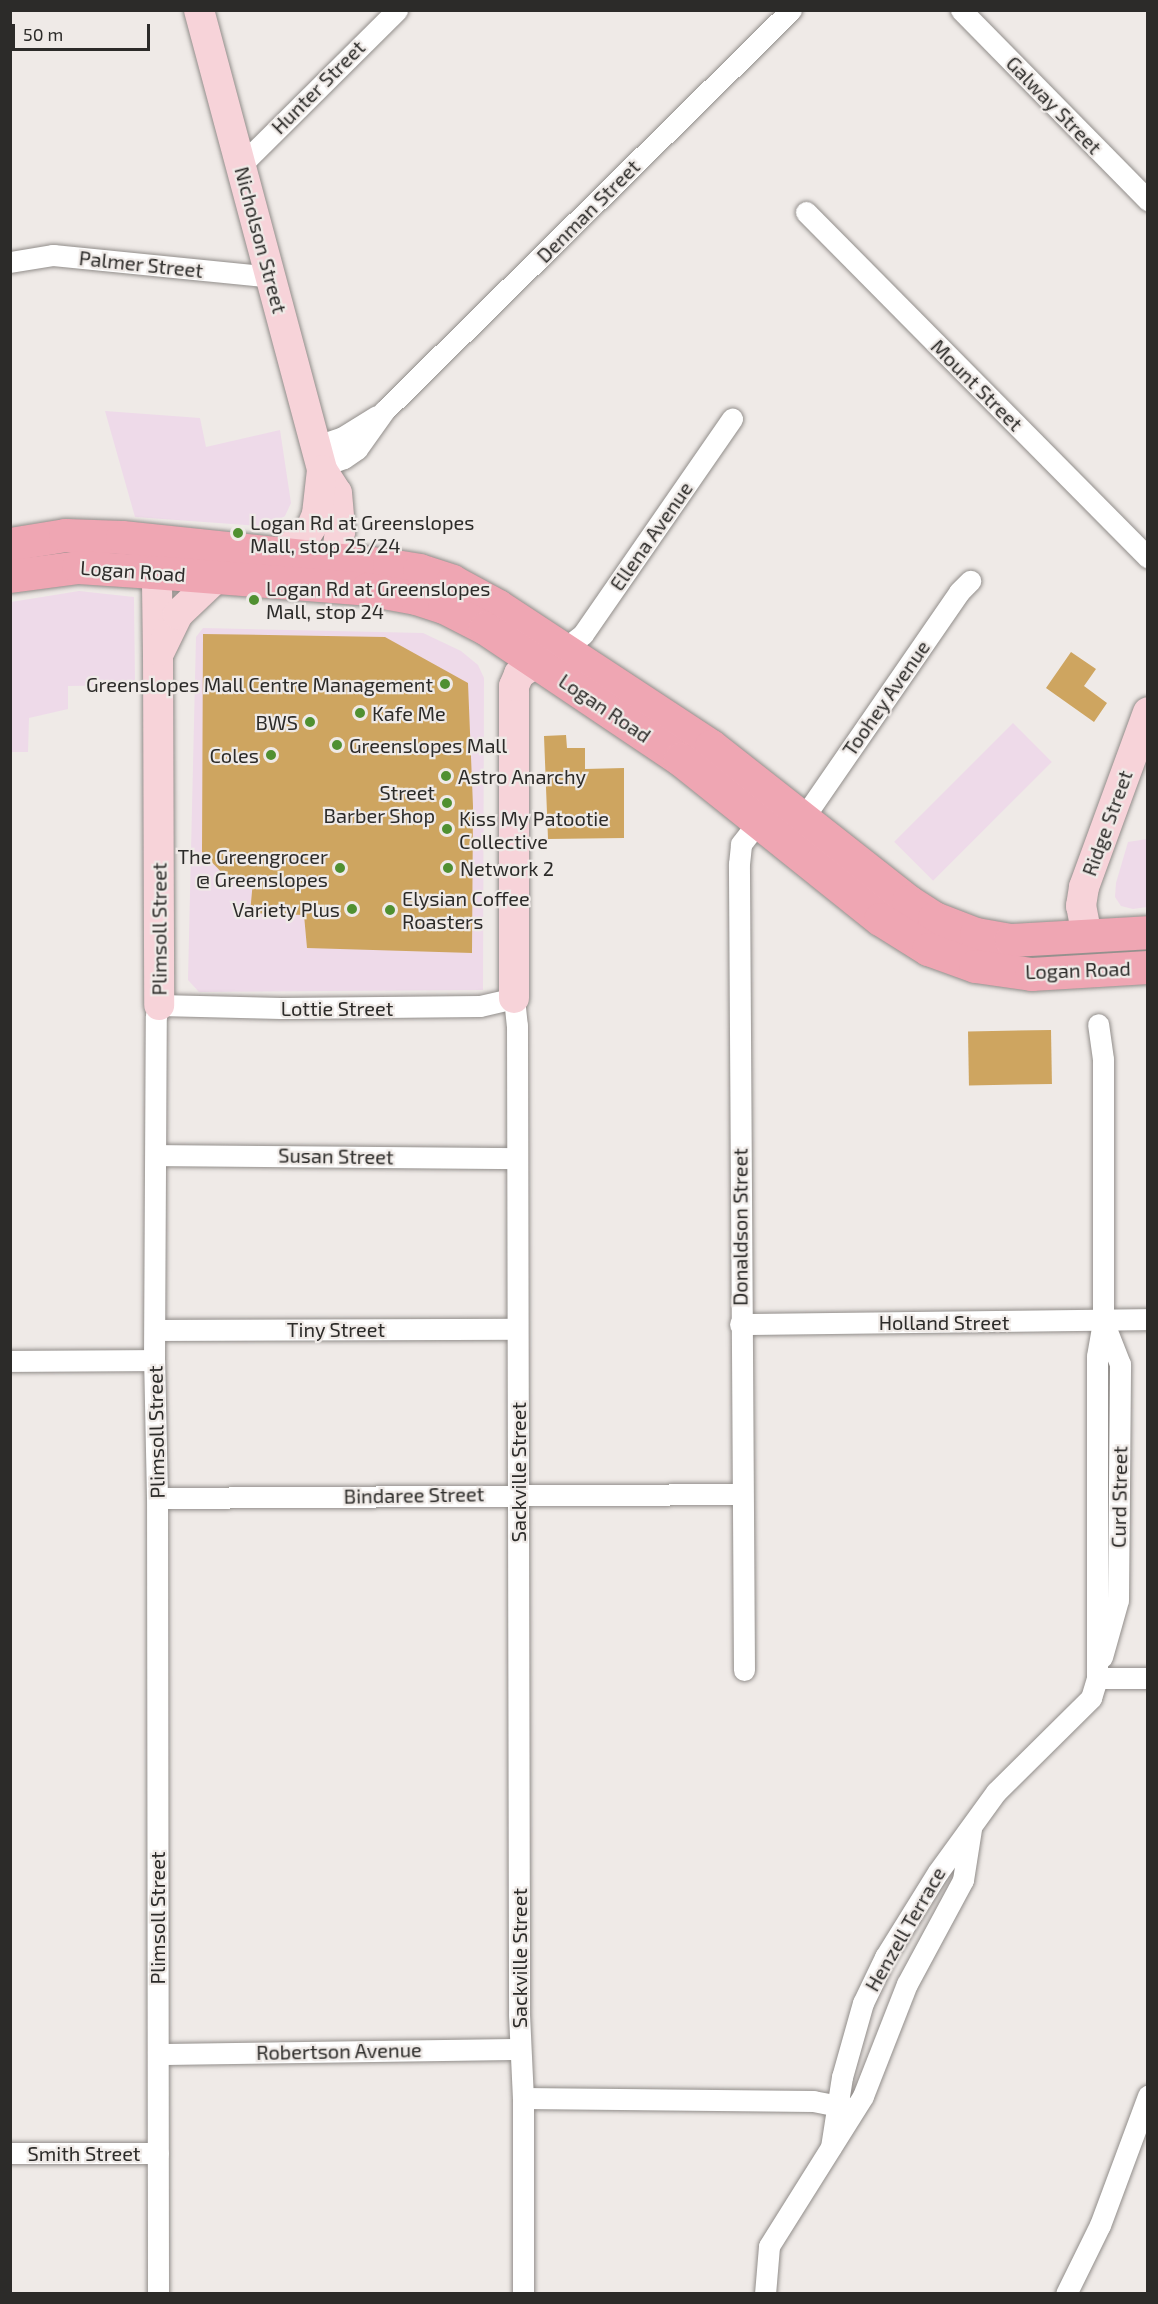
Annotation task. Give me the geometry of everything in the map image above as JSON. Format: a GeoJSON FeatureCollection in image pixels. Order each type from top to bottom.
{"type":"FeatureCollection","features":[{"type":"Feature","properties":{"kind":"main road","name":"Logan Road"},"geometry":{"type":"LineString","coordinates":[[10,544],[65,535],[112,536],[281,554],[390,592],[444,607],[485,628],[550,655],[680,759],[769,809],[794,829],[902,935],[951,960],[1031,974],[1148,967]]}},
{"type":"Feature","properties":{"kind":"main road"},"geometry":{"type":"LineString","coordinates":[[65,535],[101,548],[140,556],[153,572]]}},
{"type":"Feature","properties":{"kind":"main road","name":"Logan Road"},"geometry":{"type":"LineString","coordinates":[[10,576],[78,567],[218,576],[333,572]]}},
{"type":"Feature","properties":{"kind":"main road","name":"Logan Road"},"geometry":{"type":"LineString","coordinates":[[794,829],[908,901],[948,924],[976,934],[1011,940],[1148,932]]}},
{"type":"Feature","properties":{"kind":"main road"},"geometry":{"type":"LineString","coordinates":[[1087,936],[1107,970]]}},
{"type":"Feature","properties":{"kind":"street","name":"Nicholson Street"},"geometry":{"type":"LineString","coordinates":[[199,10],[320,461],[338,500],[340,531],[333,572]]}},
{"type":"Feature","properties":{"kind":"street","name":"Hunter Street"},"geometry":{"type":"LineString","coordinates":[[241,165],[396,10]]}},
{"type":"Feature","properties":{"kind":"street","name":"Denman Street"},"geometry":{"type":"LineString","coordinates":[[320,461],[344,458],[357,449],[384,411],[791,10]]}},
{"type":"Feature","properties":{"kind":"street","name":"Galway Street"},"geometry":{"type":"LineString","coordinates":[[961,10],[1148,200]]}},
{"type":"Feature","properties":{"kind":"street","name":"Mount Street"},"geometry":{"type":"LineString","coordinates":[[806,212],[1148,558]]}},
{"type":"Feature","properties":{"kind":"street","name":"Palmer Street"},"geometry":{"type":"LineString","coordinates":[[10,262],[53,255],[272,277]]}},
{"type":"Feature","properties":{"kind":"street","name":"Ellena Avenue"},"geometry":{"type":"LineString","coordinates":[[550,655],[583,634],[732,419]]}},
{"type":"Feature","properties":{"kind":"street","name":"Nicholson Street"},"geometry":{"type":"LineString","coordinates":[[281,554],[307,534],[312,526],[316,514],[320,461]]}},
{"type":"Feature","properties":{"kind":"street","name":"Plimsoll Street"},"geometry":{"type":"LineString","coordinates":[[153,572],[156,584],[158,657],[159,1005],[155,1027],[157,1155],[154,1360],[157,1498],[158,2294]]}},
{"type":"Feature","properties":{"kind":"street"},"geometry":{"type":"LineString","coordinates":[[158,657],[166,633],[178,614],[218,576]]}},
{"type":"Feature","properties":{"kind":"street","name":"Toohey Avenue"},"geometry":{"type":"LineString","coordinates":[[794,829],[959,592],[970,581]]}},
{"type":"Feature","properties":{"kind":"street","name":"Sackville Street"},"geometry":{"type":"LineString","coordinates":[[523,2294],[514,686],[519,674],[550,655]]}},
{"type":"Feature","properties":{"kind":"street","name":"Ridge Street"},"geometry":{"type":"LineString","coordinates":[[1087,936],[1081,906],[1084,887],[1148,712]]}},
{"type":"Feature","properties":{"kind":"street","name":"Donaldson Street"},"geometry":{"type":"LineString","coordinates":[[744,1670],[740,1324],[739,864],[741,844],[769,809]]}},
{"type":"Feature","properties":{"kind":"street","name":"Lottie Street"},"geometry":{"type":"LineString","coordinates":[[159,1005],[281,1008],[480,1006],[514,998]]}},
{"type":"Feature","properties":{"kind":"street","name":"Curd Street"},"geometry":{"type":"LineString","coordinates":[[1097,1676],[1118,1600],[1120,1364],[1103,1321],[1103,1059],[1098,1024]]}},
{"type":"Feature","properties":{"kind":"street","name":"Susan Street"},"geometry":{"type":"LineString","coordinates":[[157,1155],[516,1158]]}},
{"type":"Feature","properties":{"kind":"street","name":"Holland Street"},"geometry":{"type":"LineString","coordinates":[[740,1324],[1148,1319]]}},
{"type":"Feature","properties":{"kind":"street","name":"Tiny Street"},"geometry":{"type":"LineString","coordinates":[[156,1330],[517,1329]]}},
{"type":"Feature","properties":{"kind":"street"},"geometry":{"type":"LineString","coordinates":[[10,1361],[154,1360]]}},
{"type":"Feature","properties":{"kind":"street","name":"Bindaree Street"},"geometry":{"type":"LineString","coordinates":[[157,1498],[742,1494]]}},
{"type":"Feature","properties":{"kind":"street"},"geometry":{"type":"LineString","coordinates":[[1097,1676],[1148,1678]]}},
{"type":"Feature","properties":{"kind":"street","name":"Henzell Terrace"},"geometry":{"type":"LineString","coordinates":[[846,2107],[842,2077],[869,1989],[891,1947],[958,1857],[973,1824],[1004,1783],[1089,1701],[1095,1690],[1097,1676]]}},
{"type":"Feature","properties":{"kind":"street","name":"Henzell Terrace"},"geometry":{"type":"LineString","coordinates":[[765,2294],[769,2246],[831,2147],[846,2107],[907,1984],[963,1880],[958,1857]]}},
{"type":"Feature","properties":{"kind":"street","name":"Robertson Avenue"},"geometry":{"type":"LineString","coordinates":[[158,2054],[520,2049]]}},
{"type":"Feature","properties":{"kind":"street"},"geometry":{"type":"LineString","coordinates":[[1066,2294],[1100,2225],[1148,2096]]}},
{"type":"Feature","properties":{"kind":"street"},"geometry":{"type":"LineString","coordinates":[[523,2098],[813,2101],[846,2107]]}},
{"type":"Feature","properties":{"kind":"street","name":"Smith Street"},"geometry":{"type":"LineString","coordinates":[[10,2153],[158,2153]]}},
{"type":"Feature","properties":{"kind":"shaded area"},"geometry":{"type":"Polygon","coordinates":[[[105,411],[200,418],[206,447],[280,430],[291,503],[285,516],[274,523],[261,526],[135,517],[105,411]]]}},
{"type":"Feature","properties":{"kind":"shaded area"},"geometry":{"type":"Polygon","coordinates":[[[79,591],[134,597],[135,685],[68,686],[68,709],[29,718],[28,752],[11,752],[11,602],[79,591]]]}},
{"type":"Feature","properties":{"kind":"shaded area","name":"Greenslopes Mall"},"geometry":{"type":"Polygon","coordinates":[[[203,628],[423,633],[461,651],[478,665],[484,678],[483,990],[199,992],[188,980],[196,637],[203,628]]]}},
{"type":"Feature","properties":{"kind":"shaded area"},"geometry":{"type":"Polygon","coordinates":[[[1013,723],[1052,762],[933,881],[894,842],[1013,723]]]}},
{"type":"Feature","properties":{"kind":"shaded area"},"geometry":{"type":"Polygon","coordinates":[[[1147,839],[1147,907],[1133,909],[1121,906],[1115,897],[1116,883],[1128,842],[1147,839]]]}},
{"type":"Feature","properties":{"kind":"building","name":"Greenslopes Mall"},"geometry":{"type":"Polygon","coordinates":[[[203,634],[385,637],[468,683],[473,806],[472,953],[307,948],[304,915],[250,913],[253,881],[228,879],[202,852],[203,634]]]}},
{"type":"Feature","properties":{"kind":"building"},"geometry":{"type":"Polygon","coordinates":[[[1071,652],[1096,669],[1084,686],[1107,703],[1094,722],[1046,688],[1071,652]]]}},
{"type":"Feature","properties":{"kind":"building"},"geometry":{"type":"Polygon","coordinates":[[[566,735],[567,748],[585,748],[585,769],[624,768],[624,838],[548,839],[544,736],[566,735]]]}},
{"type":"Feature","properties":{"kind":"building"},"geometry":{"type":"Polygon","coordinates":[[[1051,1030],[1052,1084],[969,1085],[968,1031],[1051,1030]]]}},
{"type":"Feature","properties":{"kind":"place","name":"Logan Rd at Greenslopes Mall, stop 25/24"},"geometry":{"type":"Point","coordinates":[238,533]}},
{"type":"Feature","properties":{"kind":"place","name":"Logan Rd at Greenslopes Mall, stop 24"},"geometry":{"type":"Point","coordinates":[254,600]}},
{"type":"Feature","properties":{"kind":"place","name":"Greenslopes Mall Centre Management"},"geometry":{"type":"Point","coordinates":[445,684]}},
{"type":"Feature","properties":{"kind":"place","name":"Kafe Me"},"geometry":{"type":"Point","coordinates":[360,713]}},
{"type":"Feature","properties":{"kind":"place","name":"BWS"},"geometry":{"type":"Point","coordinates":[310,722]}},
{"type":"Feature","properties":{"kind":"place","name":"Greenslopes Mall"},"geometry":{"type":"Point","coordinates":[337,745]}},
{"type":"Feature","properties":{"kind":"place","name":"Coles"},"geometry":{"type":"Point","coordinates":[271,755]}},
{"type":"Feature","properties":{"kind":"place","name":"Astro Anarchy"},"geometry":{"type":"Point","coordinates":[446,776]}},
{"type":"Feature","properties":{"kind":"place","name":"Street Barber Shop"},"geometry":{"type":"Point","coordinates":[447,803]}},
{"type":"Feature","properties":{"kind":"place","name":"Kiss My Patootie Collective"},"geometry":{"type":"Point","coordinates":[447,829]}},
{"type":"Feature","properties":{"kind":"place","name":"The Greengrocer @ Greenslopes"},"geometry":{"type":"Point","coordinates":[340,868]}},
{"type":"Feature","properties":{"kind":"place","name":"Network 2"},"geometry":{"type":"Point","coordinates":[448,868]}},
{"type":"Feature","properties":{"kind":"place","name":"Variety Plus"},"geometry":{"type":"Point","coordinates":[352,909]}},
{"type":"Feature","properties":{"kind":"place","name":"Elysian Coffee Roasters"},"geometry":{"type":"Point","coordinates":[390,910]}}]}
